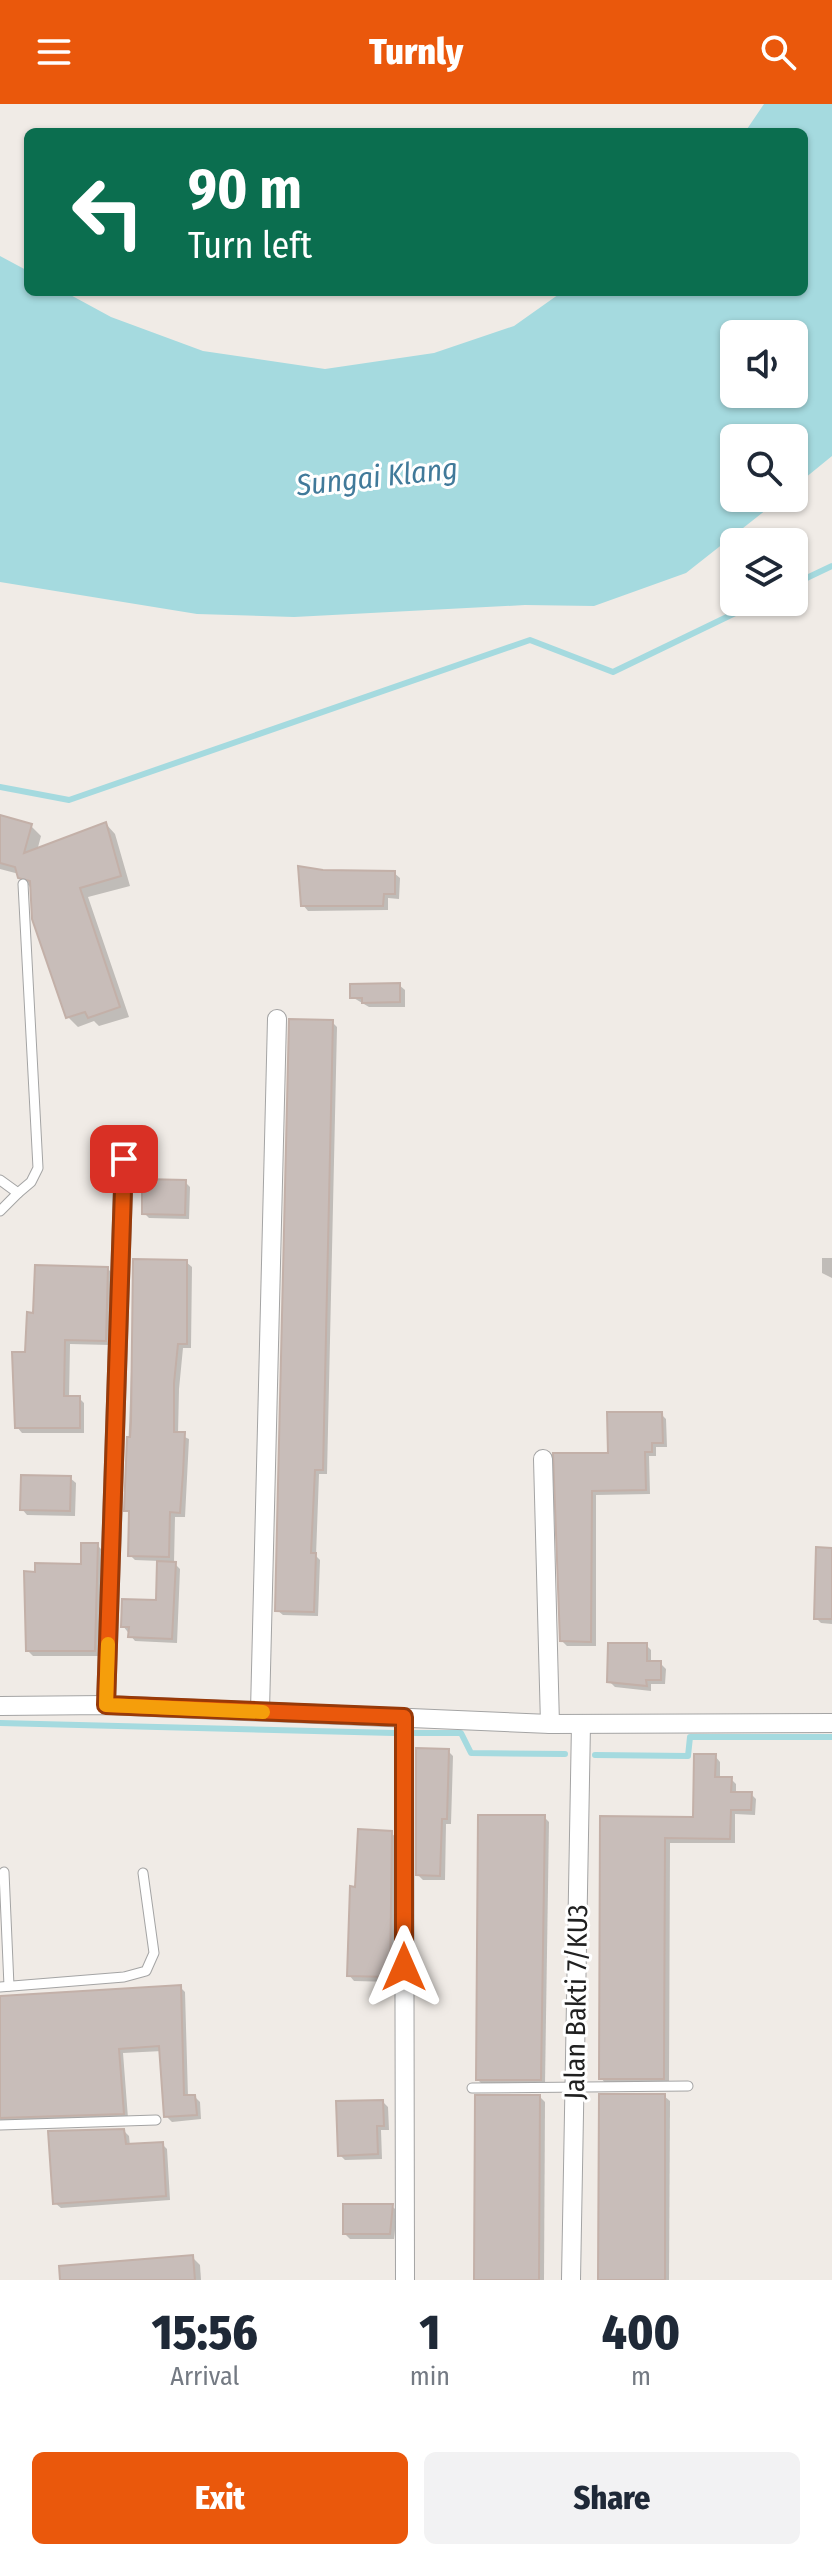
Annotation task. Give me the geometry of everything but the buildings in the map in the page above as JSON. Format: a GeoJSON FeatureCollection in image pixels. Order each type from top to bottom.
{"type":"FeatureCollection","features":[{"type":"Feature","properties":{"kind":"street"},"geometry":{"type":"LineString","coordinates":[[260,1711],[277,1019]]}},
{"type":"Feature","properties":{"kind":"street"},"geometry":{"type":"LineString","coordinates":[[106,1705],[124,1159]]}},
{"type":"Feature","properties":{"kind":"street"},"geometry":{"type":"LineString","coordinates":[[543,1459],[550,1724]]}},
{"type":"Feature","properties":{"kind":"street"},"geometry":{"type":"LineString","coordinates":[[0,1706],[106,1705],[550,1724],[832,1723]]}},
{"type":"Feature","properties":{"kind":"street"},"geometry":{"type":"LineString","coordinates":[[404,1717],[405,2280]]}},
{"type":"Feature","properties":{"kind":"street","name":"Jalan Bakti 7/KU3"},"geometry":{"type":"LineString","coordinates":[[571,2280],[581,1724]]}},
{"type":"Feature","properties":{"kind":"lane"},"geometry":{"type":"LineString","coordinates":[[0,1211],[31,1182],[38,1168],[23,884]]}},
{"type":"Feature","properties":{"kind":"lane"},"geometry":{"type":"LineString","coordinates":[[0,1180],[18,1193]]}},
{"type":"Feature","properties":{"kind":"lane"},"geometry":{"type":"LineString","coordinates":[[4,1872],[4,1986],[124,1977],[146,1971],[154,1953],[143,1873]]}},
{"type":"Feature","properties":{"kind":"lane"},"geometry":{"type":"LineString","coordinates":[[472,2088],[688,2086]]}},
{"type":"Feature","properties":{"kind":"lane"},"geometry":{"type":"LineString","coordinates":[[0,2125],[156,2120]]}},
{"type":"Feature","properties":{"kind":"water","name":"Sungai Klang"},"geometry":{"type":"Polygon","coordinates":[[[764,104],[832,104],[832,456],[808,476],[808,424],[720,424],[720,512],[763,512],[743,528],[720,528],[720,546],[686,573],[594,606],[525,605],[294,617],[197,614],[0,582],[0,256],[24,269],[24,296],[72,296],[111,317],[203,351],[325,369],[434,353],[514,326],[556,296],[808,296],[808,128],[748,128],[764,104]]]}},
{"type":"Feature","properties":{"kind":"waterway"},"geometry":{"type":"LineString","coordinates":[[808,577],[832,566]]}},
{"type":"Feature","properties":{"kind":"waterway"},"geometry":{"type":"LineString","coordinates":[[0,787],[69,800],[530,640],[613,672],[729,616]]}},
{"type":"Feature","properties":{"kind":"waterway"},"geometry":{"type":"LineString","coordinates":[[0,1723],[394,1733]]}},
{"type":"Feature","properties":{"kind":"waterway"},"geometry":{"type":"LineString","coordinates":[[415,1733],[461,1733],[471,1753],[565,1754]]}},
{"type":"Feature","properties":{"kind":"waterway"},"geometry":{"type":"LineString","coordinates":[[595,1755],[688,1756],[690,1737],[832,1737]]}},
{"type":"Feature","properties":{"kind":"slow traffic"},"geometry":{"type":"LineString","coordinates":[[108,1644],[106,1705],[263,1712]]}},
{"type":"Feature","properties":{"kind":"route"},"geometry":{"type":"LineString","coordinates":[[124,1159],[106,1705],[404,1717],[404,1967]]}}]}
